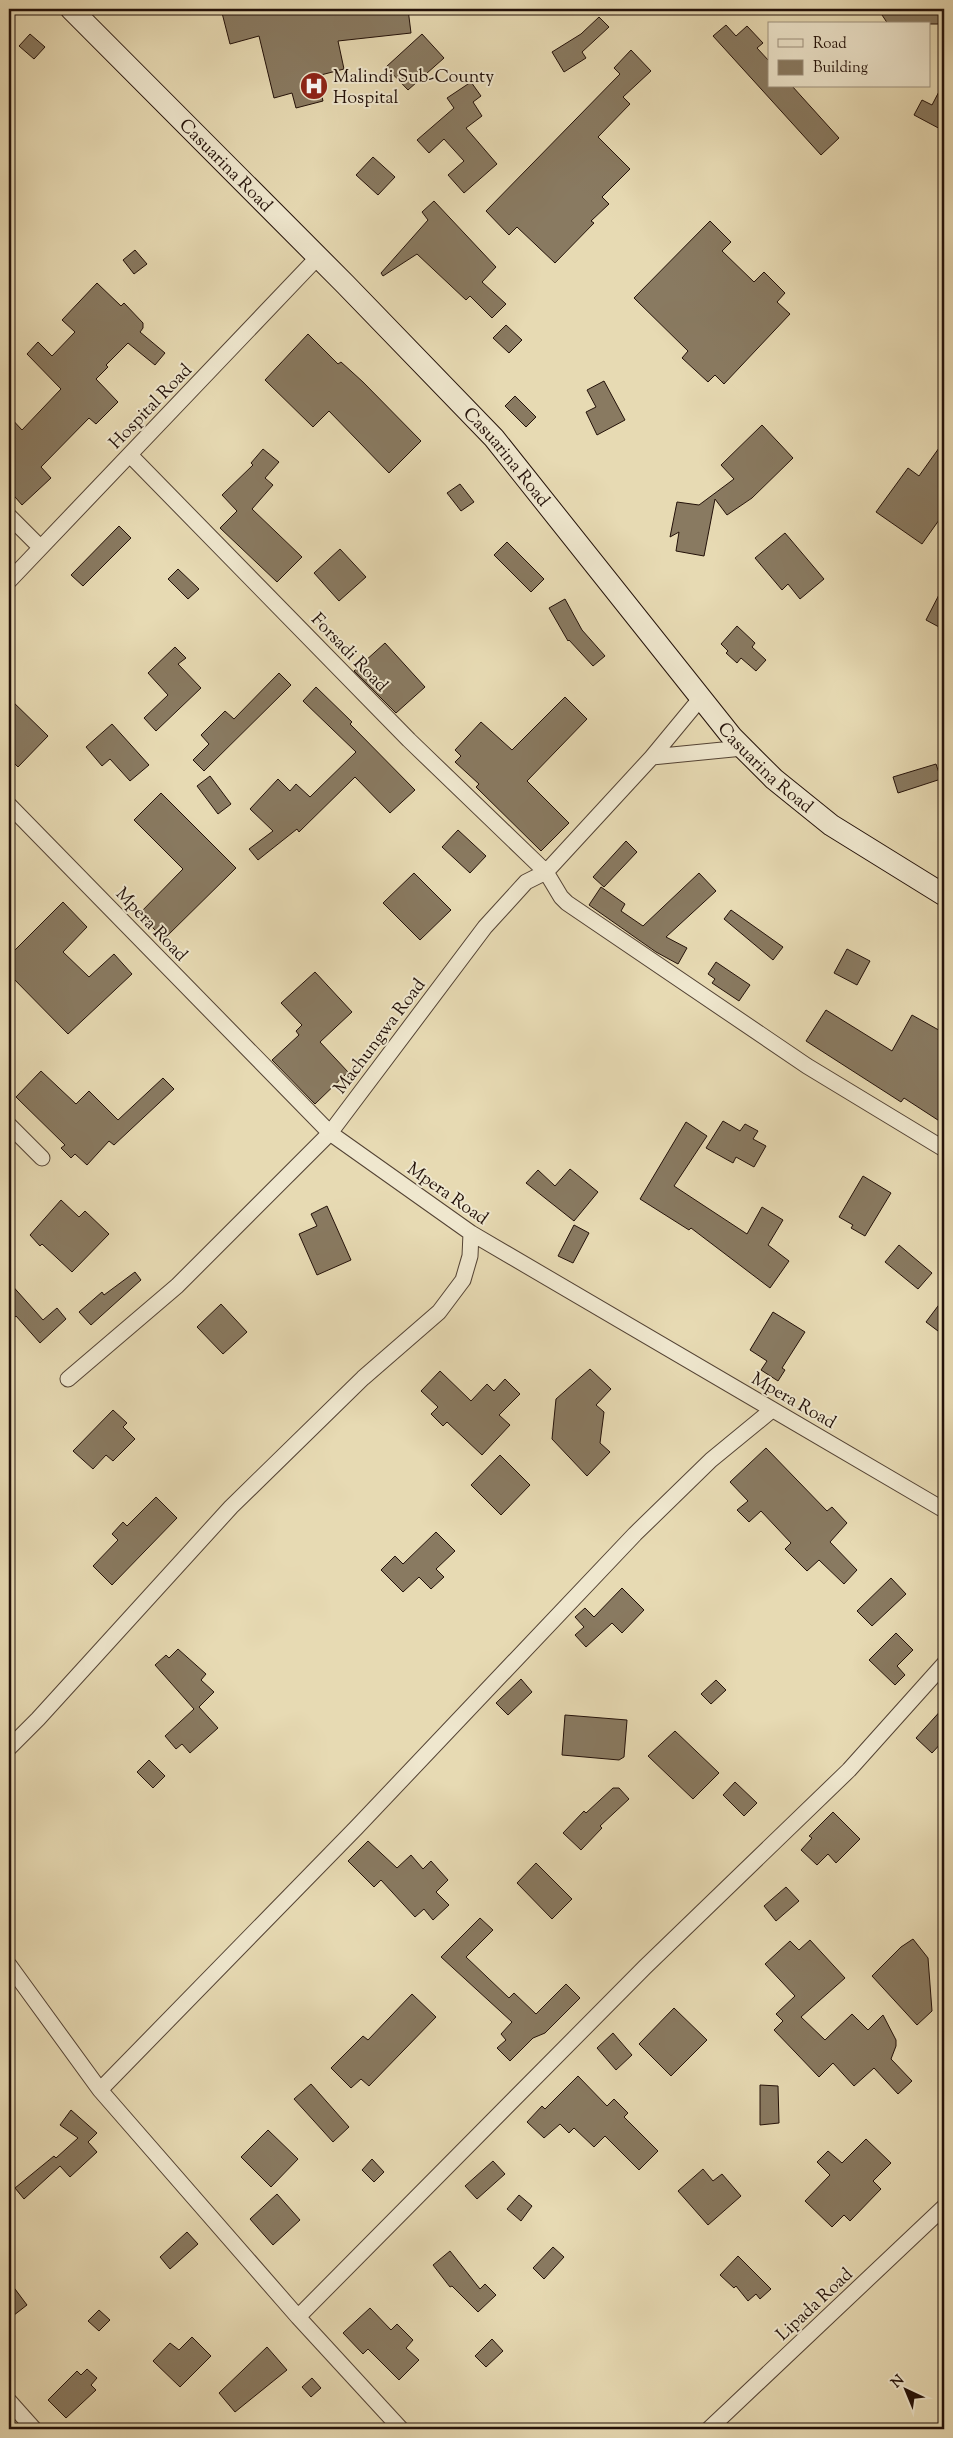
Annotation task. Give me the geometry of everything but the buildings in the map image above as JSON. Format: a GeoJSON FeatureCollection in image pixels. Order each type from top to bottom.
{"type":"FeatureCollection","features":[{"type":"Feature","properties":{"kind":"street","name":"Casuarina Road"},"geometry":{"type":"LineString","coordinates":[[71,9],[318,257],[494,438],[700,699],[743,748],[774,779],[831,825],[944,894]]}},
{"type":"Feature","properties":{"kind":"street","name":"Hospital Road"},"geometry":{"type":"LineString","coordinates":[[9,581],[318,257]]}},
{"type":"Feature","properties":{"kind":"street","name":"Forsadi Road"},"geometry":{"type":"LineString","coordinates":[[130,455],[409,740],[546,872],[561,897],[567,903],[697,989],[807,1066],[944,1150]]}},
{"type":"Feature","properties":{"kind":"street"},"geometry":{"type":"LineString","coordinates":[[9,516],[40,547]]}},
{"type":"Feature","properties":{"kind":"street","name":"Machungwa Road"},"geometry":{"type":"LineString","coordinates":[[68,1379],[176,1286],[330,1133],[485,927],[526,882],[546,872],[652,757],[700,699]]}},
{"type":"Feature","properties":{"kind":"street"},"geometry":{"type":"LineString","coordinates":[[652,757],[743,748]]}},
{"type":"Feature","properties":{"kind":"street","name":"Mpera Road"},"geometry":{"type":"LineString","coordinates":[[9,805],[330,1133],[471,1233],[944,1510]]}},
{"type":"Feature","properties":{"kind":"street"},"geometry":{"type":"LineString","coordinates":[[9,1125],[42,1158]]}},
{"type":"Feature","properties":{"kind":"street"},"geometry":{"type":"LineString","coordinates":[[9,1748],[38,1720],[231,1507],[363,1378],[439,1312],[462,1280],[470,1256],[471,1233]]}},
{"type":"Feature","properties":{"kind":"street"},"geometry":{"type":"LineString","coordinates":[[100,2090],[343,1842],[635,1534],[711,1460],[772,1410]]}},
{"type":"Feature","properties":{"kind":"street"},"geometry":{"type":"LineString","coordinates":[[298,2318],[644,1967],[849,1770],[944,1664]]}},
{"type":"Feature","properties":{"kind":"street"},"geometry":{"type":"LineString","coordinates":[[9,1965],[100,2090],[298,2318],[401,2429]]}},
{"type":"Feature","properties":{"kind":"street","name":"Lipada Road"},"geometry":{"type":"LineString","coordinates":[[709,2429],[944,2207]]}},
{"type":"Feature","properties":{"kind":"street"},"geometry":{"type":"LineString","coordinates":[[9,2401],[34,2429]]}},
{"type":"Feature","properties":{"kind":"place","name":"Malindi Sub-County Hospital"},"geometry":{"type":"Point","coordinates":[314,86]}}]}
